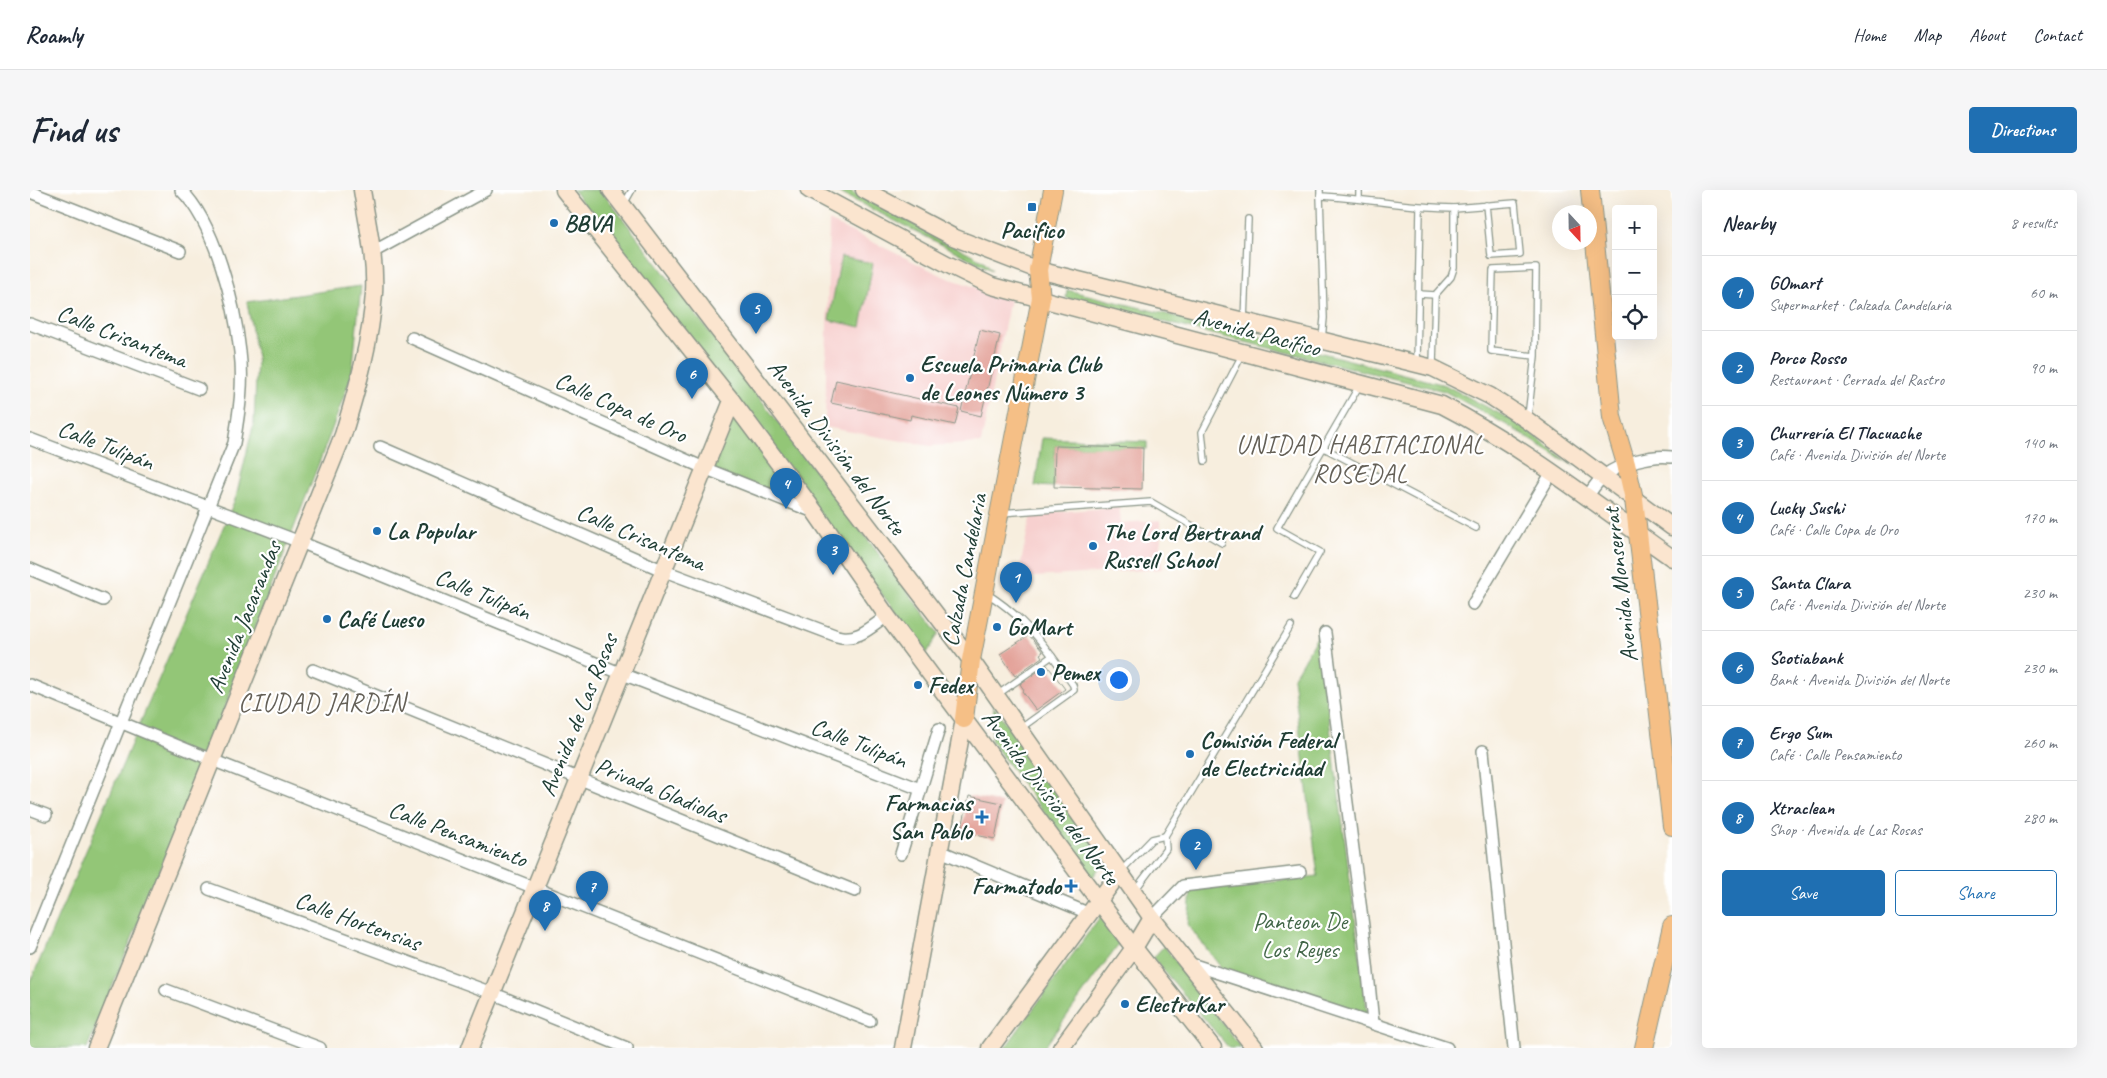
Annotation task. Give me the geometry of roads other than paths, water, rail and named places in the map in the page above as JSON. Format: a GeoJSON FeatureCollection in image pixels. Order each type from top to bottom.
{"type":"FeatureCollection","features":[{"type":"Feature","properties":{"kind":"main road","name":"Calzada Candelaria"},"geometry":{"type":"LineString","coordinates":[[964,719],[970,660],[1041,298],[1038,270],[1053,190]]}},
{"type":"Feature","properties":{"kind":"main road","name":"Avenida Monserrat"},"geometry":{"type":"LineString","coordinates":[[1590,190],[1612,417],[1634,499],[1672,826]]}},
{"type":"Feature","properties":{"kind":"main road"},"geometry":{"type":"LineString","coordinates":[[1644,1048],[1672,926]]}},
{"type":"Feature","properties":{"kind":"street"},"geometry":{"type":"LineString","coordinates":[[30,947],[122,724],[234,443],[240,403],[241,353],[233,309],[210,232],[193,202],[181,190]]}},
{"type":"Feature","properties":{"kind":"street","name":"Avenida Jacarandas"},"geometry":{"type":"LineString","coordinates":[[96,1048],[343,435],[361,376],[374,292],[371,253],[362,190]]}},
{"type":"Feature","properties":{"kind":"street"},"geometry":{"type":"LineString","coordinates":[[371,253],[486,190]]}},
{"type":"Feature","properties":{"kind":"street","name":"Avenida División del Norte"},"geometry":{"type":"LineString","coordinates":[[564,190],[732,401],[964,719],[1095,908],[1134,948],[1213,1048]]}},
{"type":"Feature","properties":{"kind":"street","name":"Avenida División del Norte"},"geometry":{"type":"LineString","coordinates":[[611,190],[970,660],[1152,918],[1254,1048]]}},
{"type":"Feature","properties":{"kind":"street","name":"Avenida Pacífico"},"geometry":{"type":"LineString","coordinates":[[809,190],[992,286],[1442,405],[1476,422],[1552,472],[1672,558]]}},
{"type":"Feature","properties":{"kind":"street","name":"Avenida Pacífico"},"geometry":{"type":"LineString","coordinates":[[864,190],[953,237],[1038,270],[1244,323],[1417,362],[1433,368],[1490,396],[1527,420],[1672,527]]}},
{"type":"Feature","properties":{"kind":"street"},"geometry":{"type":"LineString","coordinates":[[30,192],[180,250]]}},
{"type":"Feature","properties":{"kind":"street","name":"Calle Crisantema"},"geometry":{"type":"LineString","coordinates":[[30,324],[199,389]]}},
{"type":"Feature","properties":{"kind":"street","name":"Calle Copa de Oro"},"geometry":{"type":"LineString","coordinates":[[412,338],[704,468],[814,512]]}},
{"type":"Feature","properties":{"kind":"street","name":"Avenida de Las Rosas"},"geometry":{"type":"LineString","coordinates":[[470,1048],[620,673],[732,401]]}},
{"type":"Feature","properties":{"kind":"street","name":"Calle Tulipán"},"geometry":{"type":"LineString","coordinates":[[30,439],[300,542],[620,673],[920,789]]}},
{"type":"Feature","properties":{"kind":"street","name":"Calle Crisantema"},"geometry":{"type":"LineString","coordinates":[[380,447],[662,570],[846,639],[858,636],[887,616]]}},
{"type":"Feature","properties":{"kind":"street"},"geometry":{"type":"LineString","coordinates":[[1587,497],[1604,476],[1626,464],[1661,455],[1672,457]]}},
{"type":"Feature","properties":{"kind":"street"},"geometry":{"type":"LineString","coordinates":[[1473,604],[1552,472]]}},
{"type":"Feature","properties":{"kind":"street"},"geometry":{"type":"LineString","coordinates":[[30,569],[103,600]]}},
{"type":"Feature","properties":{"kind":"street"},"geometry":{"type":"LineString","coordinates":[[1325,633],[1363,925],[1373,1023]]}},
{"type":"Feature","properties":{"kind":"street","name":"Privada Gladiolas"},"geometry":{"type":"LineString","coordinates":[[313,670],[577,780],[854,891]]}},
{"type":"Feature","properties":{"kind":"street","name":"Calle Pensamiento"},"geometry":{"type":"LineString","coordinates":[[30,685],[122,724],[870,1021]]}},
{"type":"Feature","properties":{"kind":"street","name":"Calzada Candelaria"},"geometry":{"type":"LineString","coordinates":[[903,1048],[964,719]]}},
{"type":"Feature","properties":{"kind":"street"},"geometry":{"type":"LineString","coordinates":[[900,854],[939,729]]}},
{"type":"Feature","properties":{"kind":"street"},"geometry":{"type":"LineString","coordinates":[[1483,751],[1514,1048]]}},
{"type":"Feature","properties":{"kind":"street"},"geometry":{"type":"LineString","coordinates":[[30,809],[46,815]]}},
{"type":"Feature","properties":{"kind":"street"},"geometry":{"type":"LineString","coordinates":[[940,851],[1095,908]]}},
{"type":"Feature","properties":{"kind":"street"},"geometry":{"type":"LineString","coordinates":[[990,1048],[1120,872]]}},
{"type":"Feature","properties":{"kind":"street"},"geometry":{"type":"LineString","coordinates":[[1061,1048],[1134,948],[1152,918],[1183,886],[1300,872]]}},
{"type":"Feature","properties":{"kind":"street","name":"Calle Hortensias"},"geometry":{"type":"LineString","coordinates":[[209,889],[492,993],[626,1048]]}},
{"type":"Feature","properties":{"kind":"street"},"geometry":{"type":"LineString","coordinates":[[1188,963],[1447,1048]]}},
{"type":"Feature","properties":{"kind":"street"},"geometry":{"type":"LineString","coordinates":[[166,990],[320,1048]]}},
{"type":"Feature","properties":{"kind":"lane"},"geometry":{"type":"LineString","coordinates":[[623,206],[632,190]]}},
{"type":"Feature","properties":{"kind":"lane"},"geometry":{"type":"LineString","coordinates":[[1359,190],[1359,198]]}},
{"type":"Feature","properties":{"kind":"lane"},"geometry":{"type":"LineString","coordinates":[[1322,340],[1324,318],[1320,193],[1420,208],[1454,208],[1486,205],[1515,203],[1520,254],[1491,256],[1486,205]]}},
{"type":"Feature","properties":{"kind":"lane"},"geometry":{"type":"LineString","coordinates":[[1417,362],[1420,208]]}},
{"type":"Feature","properties":{"kind":"lane"},"geometry":{"type":"LineString","coordinates":[[1433,368],[1435,295],[1451,277],[1454,268],[1454,208]]}},
{"type":"Feature","properties":{"kind":"lane"},"geometry":{"type":"LineString","coordinates":[[1244,323],[1248,219]]}},
{"type":"Feature","properties":{"kind":"lane"},"geometry":{"type":"LineString","coordinates":[[1527,420],[1535,356],[1536,268],[1493,270],[1491,351],[1535,356]]}},
{"type":"Feature","properties":{"kind":"lane"},"geometry":{"type":"LineString","coordinates":[[1419,294],[1435,295]]}},
{"type":"Feature","properties":{"kind":"lane"},"geometry":{"type":"LineString","coordinates":[[1205,461],[1202,432],[1243,353]]}},
{"type":"Feature","properties":{"kind":"lane"},"geometry":{"type":"LineString","coordinates":[[1294,597],[1320,552],[1277,528],[1360,384]]}},
{"type":"Feature","properties":{"kind":"lane"},"geometry":{"type":"LineString","coordinates":[[1324,448],[1476,528]]}},
{"type":"Feature","properties":{"kind":"lane"},"geometry":{"type":"LineString","coordinates":[[999,513],[1151,502],[1222,542]]}},
{"type":"Feature","properties":{"kind":"lane"},"geometry":{"type":"LineString","coordinates":[[984,592],[1015,612],[1039,637],[1073,685],[1074,690],[1019,729]]}},
{"type":"Feature","properties":{"kind":"lane"},"geometry":{"type":"LineString","coordinates":[[1133,892],[1166,849],[1165,836],[1291,626]]}},
{"type":"Feature","properties":{"kind":"lane"},"geometry":{"type":"LineString","coordinates":[[996,696],[1052,656]]}},
{"type":"Feature","properties":{"kind":"lane"},"geometry":{"type":"LineString","coordinates":[[1120,872],[1152,839],[1165,836]]}},
{"type":"Feature","properties":{"kind":"place","name":"Pacifico"},"geometry":{"type":"Point","coordinates":[1032,207]}},
{"type":"Feature","properties":{"kind":"place","name":"BBVA"},"geometry":{"type":"Point","coordinates":[554,223]}},
{"type":"Feature","properties":{"kind":"place","name":"Santa Clara"},"geometry":{"type":"Point","coordinates":[756,334]}},
{"type":"Feature","properties":{"kind":"place","name":"Escuela Primaria Club de Leones Número 3"},"geometry":{"type":"Point","coordinates":[910,378]}},
{"type":"Feature","properties":{"kind":"place","name":"Scotiabank"},"geometry":{"type":"Point","coordinates":[692,399]}},
{"type":"Feature","properties":{"kind":"place","name":"Lucky Sushi"},"geometry":{"type":"Point","coordinates":[786,509]}},
{"type":"Feature","properties":{"kind":"place","name":"La Popular"},"geometry":{"type":"Point","coordinates":[377,531]}},
{"type":"Feature","properties":{"kind":"place","name":"The Lord Bertrand Russell School"},"geometry":{"type":"Point","coordinates":[1093,546]}},
{"type":"Feature","properties":{"kind":"place","name":"Churrería El Tlacuache"},"geometry":{"type":"Point","coordinates":[833,575]}},
{"type":"Feature","properties":{"kind":"place","name":"GOmart"},"geometry":{"type":"Point","coordinates":[1016,603]}},
{"type":"Feature","properties":{"kind":"place","name":"Café Lueso"},"geometry":{"type":"Point","coordinates":[327,619]}},
{"type":"Feature","properties":{"kind":"place","name":"GoMart"},"geometry":{"type":"Point","coordinates":[997,627]}},
{"type":"Feature","properties":{"kind":"place","name":"Pemex"},"geometry":{"type":"Point","coordinates":[1041,672]}},
{"type":"Feature","properties":{"kind":"place","name":"Fedex"},"geometry":{"type":"Point","coordinates":[918,685]}},
{"type":"Feature","properties":{"kind":"place","name":"Comisión Federal de Electricidad"},"geometry":{"type":"Point","coordinates":[1190,754]}},
{"type":"Feature","properties":{"kind":"place","name":"Farmacias San Pablo"},"geometry":{"type":"Point","coordinates":[982,817]}},
{"type":"Feature","properties":{"kind":"place","name":"Porco Rosso"},"geometry":{"type":"Point","coordinates":[1196,870]}},
{"type":"Feature","properties":{"kind":"place","name":"Farmatodo"},"geometry":{"type":"Point","coordinates":[1071,886]}},
{"type":"Feature","properties":{"kind":"place","name":"Ergo Sum"},"geometry":{"type":"Point","coordinates":[592,912]}},
{"type":"Feature","properties":{"kind":"place","name":"Xtraclean"},"geometry":{"type":"Point","coordinates":[545,931]}},
{"type":"Feature","properties":{"kind":"place","name":"ElectroKar"},"geometry":{"type":"Point","coordinates":[1125,1004]}},
{"type":"Feature","properties":{"kind":"district","name":"UNIDAD HABITACIONAL ROSEDAL"},"geometry":{"type":"Point","coordinates":[1360,458]}},
{"type":"Feature","properties":{"kind":"district","name":"CIUDAD JARDÍN"},"geometry":{"type":"Point","coordinates":[322,702]}},
{"type":"Feature","properties":{"kind":"park label","name":"Panteon De Los Reyes"},"geometry":{"type":"Point","coordinates":[1300,935]}}]}
